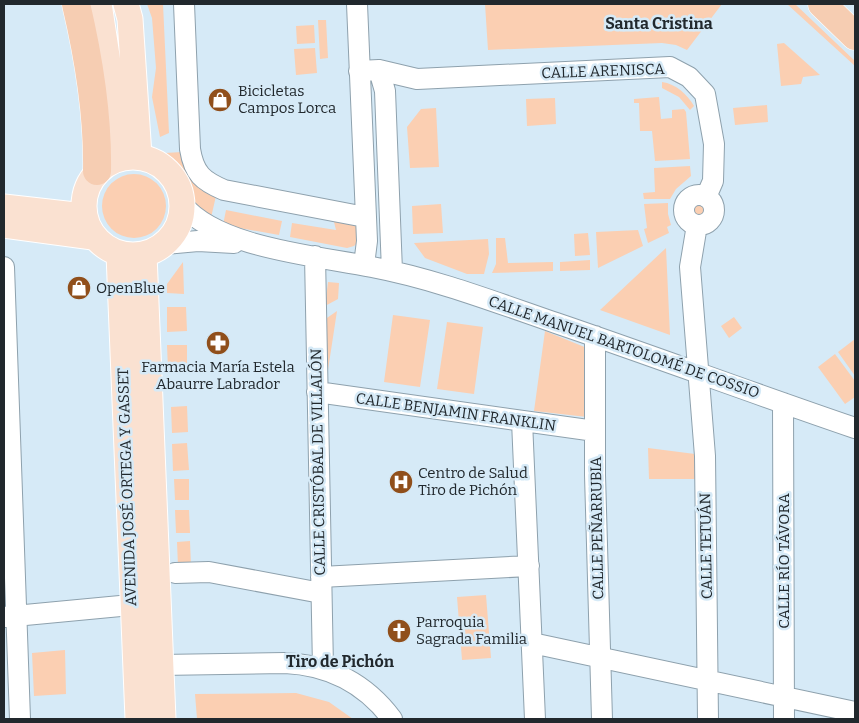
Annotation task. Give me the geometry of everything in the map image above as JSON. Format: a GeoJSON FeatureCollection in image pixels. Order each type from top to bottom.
{"type":"FeatureCollection","features":[{"type":"Feature","properties":{"kind":"highway"},"geometry":{"type":"LineString","coordinates":[[76,4],[86,49],[95,118],[117,162]]}},
{"type":"Feature","properties":{"kind":"highway"},"geometry":{"type":"LineString","coordinates":[[822,4],[855,36]]}},
{"type":"Feature","properties":{"kind":"main road"},"geometry":{"type":"LineString","coordinates":[[99,4],[109,69],[117,162]]}},
{"type":"Feature","properties":{"kind":"main road"},"geometry":{"type":"LineString","coordinates":[[117,162],[152,160],[169,172],[180,190],[182,204],[180,219],[175,232],[155,249],[119,254],[109,250],[89,226],[84,195],[117,162],[130,19],[126,4]]}},
{"type":"Feature","properties":{"kind":"main road"},"geometry":{"type":"LineString","coordinates":[[4,207],[89,226]]}},
{"type":"Feature","properties":{"kind":"main road"},"geometry":{"type":"LineString","coordinates":[[4,225],[89,226]]}},
{"type":"Feature","properties":{"kind":"main road","name":"AVENIDA JOSÉ ORTEGA Y GASSET"},"geometry":{"type":"LineString","coordinates":[[155,249],[160,665],[163,719]]}},
{"type":"Feature","properties":{"kind":"main road","name":"AVENIDA JOSÉ ORTEGA Y GASSET"},"geometry":{"type":"LineString","coordinates":[[119,254],[131,605],[138,719]]}},
{"type":"Feature","properties":{"kind":"street"},"geometry":{"type":"LineString","coordinates":[[184,4],[191,158],[204,182],[224,190],[365,217]]}},
{"type":"Feature","properties":{"kind":"street"},"geometry":{"type":"LineString","coordinates":[[357,4],[367,241],[364,265]]}},
{"type":"Feature","properties":{"kind":"street","name":"CALLE ARENISCA"},"geometry":{"type":"LineString","coordinates":[[359,71],[379,70],[416,79],[670,67],[689,76],[705,94],[714,144],[714,181],[706,197],[712,203],[713,215],[705,224],[697,225],[690,267],[700,374]]}},
{"type":"Feature","properties":{"kind":"street"},"geometry":{"type":"LineString","coordinates":[[379,70],[385,91],[392,271]]}},
{"type":"Feature","properties":{"kind":"street"},"geometry":{"type":"LineString","coordinates":[[386,110],[397,92],[416,79]]}},
{"type":"Feature","properties":{"kind":"street"},"geometry":{"type":"LineString","coordinates":[[182,204],[192,217],[216,230],[256,244]]}},
{"type":"Feature","properties":{"kind":"street"},"geometry":{"type":"LineString","coordinates":[[155,249],[198,241],[256,244]]}},
{"type":"Feature","properties":{"kind":"street","name":"CALLE MANUEL BARTOLOMÉ DE COSSIO"},"geometry":{"type":"LineString","coordinates":[[256,244],[392,271],[463,291],[855,428]]}},
{"type":"Feature","properties":{"kind":"street","name":"CALLE CRISTÓBAL DE VILLALÓN"},"geometry":{"type":"LineString","coordinates":[[315,256],[324,668]]}},
{"type":"Feature","properties":{"kind":"street"},"geometry":{"type":"LineString","coordinates":[[4,267],[9,616],[20,719]]}},
{"type":"Feature","properties":{"kind":"street","name":"CALLE PEÑARRUBIA"},"geometry":{"type":"LineString","coordinates":[[595,336],[595,431],[602,719]]}},
{"type":"Feature","properties":{"kind":"street","name":"CALLE TETUÁN"},"geometry":{"type":"LineString","coordinates":[[700,374],[705,456],[708,719]]}},
{"type":"Feature","properties":{"kind":"street","name":"CALLE BENJAMIN FRANKLIN"},"geometry":{"type":"LineString","coordinates":[[317,392],[595,431]]}},
{"type":"Feature","properties":{"kind":"street","name":"CALLE RÍO TÁVORA"},"geometry":{"type":"LineString","coordinates":[[783,403],[784,719]]}},
{"type":"Feature","properties":{"kind":"street"},"geometry":{"type":"LineString","coordinates":[[522,421],[535,719]]}},
{"type":"Feature","properties":{"kind":"street"},"geometry":{"type":"LineString","coordinates":[[175,573],[209,572],[321,585],[529,566]]}},
{"type":"Feature","properties":{"kind":"street"},"geometry":{"type":"LineString","coordinates":[[9,616],[131,605]]}},
{"type":"Feature","properties":{"kind":"street"},"geometry":{"type":"LineString","coordinates":[[532,643],[855,712]]}},
{"type":"Feature","properties":{"kind":"street"},"geometry":{"type":"LineString","coordinates":[[160,665],[285,663],[305,664],[324,668],[346,677],[368,693],[392,719]]}},
{"type":"Feature","properties":{"kind":"shaded area"},"geometry":{"type":"Polygon","coordinates":[[[147,4],[163,4],[169,133],[160,137],[152,97],[156,68],[152,18],[147,4]]]}},
{"type":"Feature","properties":{"kind":"shaded area"},"geometry":{"type":"Polygon","coordinates":[[[485,4],[722,4],[687,50],[676,45],[662,43],[488,50],[485,4]]]}},
{"type":"Feature","properties":{"kind":"shaded area"},"geometry":{"type":"Polygon","coordinates":[[[787,4],[795,4],[855,61],[855,66],[787,4]]]}},
{"type":"Feature","properties":{"kind":"shaded area"},"geometry":{"type":"Polygon","coordinates":[[[318,20],[326,20],[328,58],[320,59],[318,20]]]}},
{"type":"Feature","properties":{"kind":"shaded area"},"geometry":{"type":"Polygon","coordinates":[[[314,25],[315,43],[297,44],[296,26],[314,25]]]}},
{"type":"Feature","properties":{"kind":"shaded area"},"geometry":{"type":"Polygon","coordinates":[[[784,43],[820,75],[803,77],[801,84],[781,86],[777,44],[784,43]]]}},
{"type":"Feature","properties":{"kind":"shaded area"},"geometry":{"type":"Polygon","coordinates":[[[315,48],[317,73],[296,75],[294,49],[315,48]]]}},
{"type":"Feature","properties":{"kind":"shaded area"},"geometry":{"type":"Polygon","coordinates":[[[662,82],[681,90],[694,106],[690,110],[679,97],[662,88],[662,82]]]}},
{"type":"Feature","properties":{"kind":"shaded area"},"geometry":{"type":"Polygon","coordinates":[[[659,97],[661,119],[672,118],[672,110],[684,109],[686,112],[690,159],[655,161],[652,131],[640,131],[639,103],[634,103],[634,99],[659,97]]]}},
{"type":"Feature","properties":{"kind":"shaded area"},"geometry":{"type":"Polygon","coordinates":[[[555,98],[556,124],[527,126],[526,99],[555,98]]]}},
{"type":"Feature","properties":{"kind":"shaded area"},"geometry":{"type":"Polygon","coordinates":[[[767,105],[768,122],[735,125],[733,108],[767,105]]]}},
{"type":"Feature","properties":{"kind":"shaded area"},"geometry":{"type":"Polygon","coordinates":[[[436,108],[439,167],[410,168],[407,127],[421,109],[436,108]]]}},
{"type":"Feature","properties":{"kind":"shaded area"},"geometry":{"type":"Polygon","coordinates":[[[182,152],[216,196],[210,222],[193,204],[186,178],[181,168],[165,153],[182,152]]]}},
{"type":"Feature","properties":{"kind":"shaded area"},"geometry":{"type":"Polygon","coordinates":[[[690,166],[691,176],[676,189],[670,199],[644,199],[643,193],[655,192],[654,168],[690,166]]]}},
{"type":"Feature","properties":{"kind":"shaded area"},"geometry":{"type":"Polygon","coordinates":[[[128,174],[140,174],[157,183],[164,194],[166,206],[164,218],[157,229],[140,238],[128,238],[116,233],[107,224],[102,212],[102,200],[107,188],[116,179],[128,174]]]}},
{"type":"Feature","properties":{"kind":"shaded area"},"geometry":{"type":"Polygon","coordinates":[[[699,202],[705,205],[708,211],[705,217],[699,220],[693,217],[690,211],[693,205],[699,202]]]}},
{"type":"Feature","properties":{"kind":"shaded area"},"geometry":{"type":"Polygon","coordinates":[[[668,203],[671,225],[667,227],[669,233],[648,243],[644,229],[647,228],[644,204],[668,203]]]}},
{"type":"Feature","properties":{"kind":"shaded area"},"geometry":{"type":"Polygon","coordinates":[[[441,204],[443,233],[413,234],[412,206],[441,204]]]}},
{"type":"Feature","properties":{"kind":"shaded area"},"geometry":{"type":"Polygon","coordinates":[[[226,210],[282,221],[279,235],[223,225],[226,210]]]}},
{"type":"Feature","properties":{"kind":"shaded area"},"geometry":{"type":"Polygon","coordinates":[[[333,218],[353,223],[356,226],[359,241],[354,246],[347,248],[290,237],[292,223],[336,230],[333,218]]]}},
{"type":"Feature","properties":{"kind":"shaded area"},"geometry":{"type":"Polygon","coordinates":[[[638,230],[643,246],[598,268],[596,232],[638,230]]]}},
{"type":"Feature","properties":{"kind":"shaded area"},"geometry":{"type":"Polygon","coordinates":[[[588,233],[590,255],[575,256],[574,234],[588,233]]]}},
{"type":"Feature","properties":{"kind":"shaded area"},"geometry":{"type":"Polygon","coordinates":[[[496,238],[505,238],[508,263],[553,262],[553,271],[492,273],[496,264],[496,238]]]}},
{"type":"Feature","properties":{"kind":"shaded area"},"geometry":{"type":"Polygon","coordinates":[[[488,239],[489,254],[484,274],[467,274],[425,258],[414,243],[488,239]]]}},
{"type":"Feature","properties":{"kind":"shaded area"},"geometry":{"type":"Polygon","coordinates":[[[666,248],[670,335],[600,310],[666,248]]]}},
{"type":"Feature","properties":{"kind":"shaded area"},"geometry":{"type":"Polygon","coordinates":[[[590,260],[590,270],[560,271],[560,262],[590,260]]]}},
{"type":"Feature","properties":{"kind":"shaded area"},"geometry":{"type":"Polygon","coordinates":[[[183,262],[184,294],[167,293],[167,284],[183,262]]]}},
{"type":"Feature","properties":{"kind":"shaded area"},"geometry":{"type":"Polygon","coordinates":[[[328,282],[339,283],[338,299],[325,306],[328,282]]]}},
{"type":"Feature","properties":{"kind":"shaded area"},"geometry":{"type":"Polygon","coordinates":[[[167,307],[186,307],[187,331],[167,332],[167,307]]]}},
{"type":"Feature","properties":{"kind":"shaded area"},"geometry":{"type":"Polygon","coordinates":[[[337,311],[326,383],[324,320],[337,311]]]}},
{"type":"Feature","properties":{"kind":"shaded area"},"geometry":{"type":"Polygon","coordinates":[[[393,315],[430,320],[420,387],[384,382],[393,315]]]}},
{"type":"Feature","properties":{"kind":"shaded area"},"geometry":{"type":"Polygon","coordinates":[[[734,317],[742,328],[729,338],[721,326],[734,317]]]}},
{"type":"Feature","properties":{"kind":"shaded area"},"geometry":{"type":"Polygon","coordinates":[[[447,322],[483,327],[474,394],[437,389],[447,322]]]}},
{"type":"Feature","properties":{"kind":"shaded area"},"geometry":{"type":"Polygon","coordinates":[[[545,331],[587,348],[587,417],[534,411],[545,331]]]}},
{"type":"Feature","properties":{"kind":"shaded area"},"geometry":{"type":"Polygon","coordinates":[[[855,339],[855,376],[838,352],[855,339]]]}},
{"type":"Feature","properties":{"kind":"shaded area"},"geometry":{"type":"Polygon","coordinates":[[[167,345],[187,345],[187,369],[168,370],[167,345]]]}},
{"type":"Feature","properties":{"kind":"shaded area"},"geometry":{"type":"Polygon","coordinates":[[[835,354],[855,381],[855,397],[845,404],[818,367],[835,354]]]}},
{"type":"Feature","properties":{"kind":"shaded area"},"geometry":{"type":"Polygon","coordinates":[[[187,406],[188,432],[172,433],[171,407],[187,406]]]}},
{"type":"Feature","properties":{"kind":"shaded area"},"geometry":{"type":"Polygon","coordinates":[[[187,443],[189,470],[173,471],[172,444],[187,443]]]}},
{"type":"Feature","properties":{"kind":"shaded area"},"geometry":{"type":"Polygon","coordinates":[[[648,448],[695,454],[696,479],[649,479],[648,448]]]}},
{"type":"Feature","properties":{"kind":"shaded area"},"geometry":{"type":"Polygon","coordinates":[[[174,479],[189,479],[189,500],[175,500],[174,479]]]}},
{"type":"Feature","properties":{"kind":"shaded area"},"geometry":{"type":"Polygon","coordinates":[[[175,510],[189,510],[190,533],[176,533],[175,510]]]}},
{"type":"Feature","properties":{"kind":"shaded area"},"geometry":{"type":"Polygon","coordinates":[[[190,541],[191,566],[178,567],[177,542],[190,541]]]}},
{"type":"Feature","properties":{"kind":"shaded area"},"geometry":{"type":"Polygon","coordinates":[[[486,595],[491,658],[462,660],[457,597],[486,595]]]}},
{"type":"Feature","properties":{"kind":"shaded area"},"geometry":{"type":"Polygon","coordinates":[[[65,650],[66,694],[34,696],[32,653],[65,650]]]}},
{"type":"Feature","properties":{"kind":"shaded area"},"geometry":{"type":"Polygon","coordinates":[[[296,693],[329,702],[353,719],[197,719],[195,694],[296,693]]]}},
{"type":"Feature","properties":{"kind":"place","name":"Bicicletas Campos Lorca"},"geometry":{"type":"Point","coordinates":[220,100]}},
{"type":"Feature","properties":{"kind":"place","name":"OpenBlue"},"geometry":{"type":"Point","coordinates":[79,288]}},
{"type":"Feature","properties":{"kind":"place","name":"Farmacia María Estela Abaurre Labrador"},"geometry":{"type":"Point","coordinates":[218,343]}},
{"type":"Feature","properties":{"kind":"place","name":"Centro de Salud Tiro de Pichón"},"geometry":{"type":"Point","coordinates":[401,482]}},
{"type":"Feature","properties":{"kind":"place","name":"Parroquia Sagrada Familia"},"geometry":{"type":"Point","coordinates":[399,631]}},
{"type":"Feature","properties":{"kind":"district","name":"Santa Cristina"},"geometry":{"type":"Point","coordinates":[659,23]}},
{"type":"Feature","properties":{"kind":"district","name":"Tiro de Pichón"},"geometry":{"type":"Point","coordinates":[340,661]}}]}
